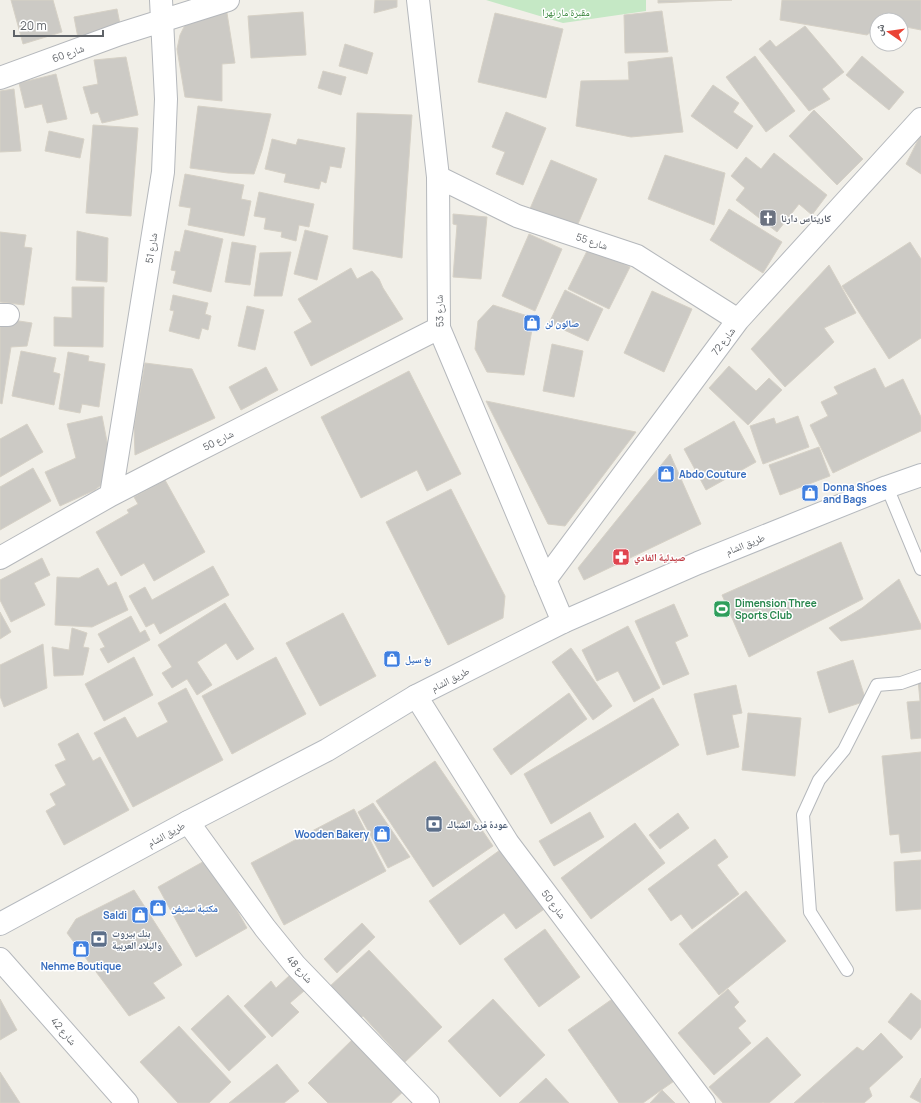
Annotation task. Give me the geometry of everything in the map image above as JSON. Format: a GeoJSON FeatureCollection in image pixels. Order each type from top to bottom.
{"type":"FeatureCollection","features":[{"type":"Feature","properties":{"kind":"street","name":"شارع 60"},"geometry":{"type":"LineString","coordinates":[[0,78],[161,10],[228,0]]}},
{"type":"Feature","properties":{"kind":"street","name":"شارع 53"},"geometry":{"type":"LineString","coordinates":[[418,0],[438,177],[439,328],[563,622]]}},
{"type":"Feature","properties":{"kind":"street","name":"شارع 51"},"geometry":{"type":"LineString","coordinates":[[111,495],[163,172],[166,99],[161,10]]}},
{"type":"Feature","properties":{"kind":"street","name":"شارع 72"},"geometry":{"type":"LineString","coordinates":[[545,580],[738,320],[921,119]]}},
{"type":"Feature","properties":{"kind":"street","name":"شارع 55"},"geometry":{"type":"LineString","coordinates":[[438,177],[517,216],[636,256],[738,320]]}},
{"type":"Feature","properties":{"kind":"street","name":"شارع 50"},"geometry":{"type":"LineString","coordinates":[[0,558],[111,495],[439,328]]}},
{"type":"Feature","properties":{"kind":"street","name":"طريق الشام"},"geometry":{"type":"LineString","coordinates":[[0,924],[188,822],[327,750],[416,696],[563,622],[698,563],[887,487],[921,475]]}},
{"type":"Feature","properties":{"kind":"street","name":"شارع 50"},"geometry":{"type":"LineString","coordinates":[[416,696],[508,842],[704,1103]]}},
{"type":"Feature","properties":{"kind":"street","name":"شارع 48"},"geometry":{"type":"LineString","coordinates":[[188,822],[265,928],[295,965],[423,1102]]}},
{"type":"Feature","properties":{"kind":"street","name":"شارع 42"},"geometry":{"type":"LineString","coordinates":[[0,959],[127,1103]]}},
{"type":"Feature","properties":{"kind":"lane"},"geometry":{"type":"LineString","coordinates":[[887,487],[921,569]]}},
{"type":"Feature","properties":{"kind":"lane"},"geometry":{"type":"LineString","coordinates":[[847,970],[810,912],[803,815],[819,780],[844,750],[877,685],[901,683],[921,676]]}},
{"type":"Feature","properties":{"kind":"green space","name":"مقبرة مار نهرا"},"geometry":{"type":"Polygon","coordinates":[[[486,0],[646,0],[646,11],[563,23],[486,0]]]}},
{"type":"Feature","properties":{"kind":"building"},"geometry":{"type":"Polygon","coordinates":[[[11,0],[53,0],[62,32],[23,44],[11,0]]]}},
{"type":"Feature","properties":{"kind":"building"},"geometry":{"type":"Polygon","coordinates":[[[375,0],[397,0],[397,7],[374,13],[375,0]]]}},
{"type":"Feature","properties":{"kind":"building"},"geometry":{"type":"Polygon","coordinates":[[[658,0],[732,0],[658,3],[658,0]]]}},
{"type":"Feature","properties":{"kind":"building"},"geometry":{"type":"Polygon","coordinates":[[[782,0],[921,0],[921,30],[909,28],[909,12],[869,12],[869,33],[867,35],[780,20],[782,0]]]}},
{"type":"Feature","properties":{"kind":"building"},"geometry":{"type":"Polygon","coordinates":[[[226,7],[235,63],[222,64],[222,101],[185,97],[177,49],[180,35],[190,20],[226,7]]]}},
{"type":"Feature","properties":{"kind":"building"},"geometry":{"type":"Polygon","coordinates":[[[117,9],[121,29],[78,38],[74,17],[117,9]]]}},
{"type":"Feature","properties":{"kind":"building"},"geometry":{"type":"Polygon","coordinates":[[[662,11],[668,52],[625,53],[624,15],[662,11]]]}},
{"type":"Feature","properties":{"kind":"building"},"geometry":{"type":"Polygon","coordinates":[[[303,12],[306,55],[251,58],[248,16],[303,12]]]}},
{"type":"Feature","properties":{"kind":"building"},"geometry":{"type":"Polygon","coordinates":[[[495,13],[563,29],[546,98],[478,82],[495,13]]]}},
{"type":"Feature","properties":{"kind":"building"},"geometry":{"type":"Polygon","coordinates":[[[805,26],[844,72],[822,89],[830,99],[809,111],[759,49],[770,40],[776,47],[805,26]]]}},
{"type":"Feature","properties":{"kind":"building"},"geometry":{"type":"Polygon","coordinates":[[[345,44],[373,53],[367,74],[339,66],[345,44]]]}},
{"type":"Feature","properties":{"kind":"building"},"geometry":{"type":"Polygon","coordinates":[[[755,56],[795,111],[766,132],[726,77],[755,56]]]}},
{"type":"Feature","properties":{"kind":"building"},"geometry":{"type":"Polygon","coordinates":[[[862,56],[904,92],[889,110],[846,75],[862,56]]]}},
{"type":"Feature","properties":{"kind":"building"},"geometry":{"type":"Polygon","coordinates":[[[126,57],[138,115],[102,123],[98,112],[91,114],[83,87],[98,84],[94,60],[126,57]]]}},
{"type":"Feature","properties":{"kind":"building"},"geometry":{"type":"Polygon","coordinates":[[[672,57],[683,132],[631,137],[576,126],[581,81],[629,80],[628,62],[672,57]]]}},
{"type":"Feature","properties":{"kind":"building"},"geometry":{"type":"Polygon","coordinates":[[[323,71],[346,77],[341,95],[318,88],[323,71]]]}},
{"type":"Feature","properties":{"kind":"building"},"geometry":{"type":"Polygon","coordinates":[[[56,74],[67,119],[47,123],[42,104],[25,108],[19,83],[56,74]]]}},
{"type":"Feature","properties":{"kind":"building"},"geometry":{"type":"Polygon","coordinates":[[[713,85],[739,103],[733,112],[753,126],[737,149],[691,116],[713,85]]]}},
{"type":"Feature","properties":{"kind":"building"},"geometry":{"type":"Polygon","coordinates":[[[14,89],[21,151],[0,152],[0,91],[14,89]]]}},
{"type":"Feature","properties":{"kind":"building"},"geometry":{"type":"Polygon","coordinates":[[[198,106],[271,114],[254,174],[228,173],[190,168],[198,106]]]}},
{"type":"Feature","properties":{"kind":"building"},"geometry":{"type":"Polygon","coordinates":[[[814,110],[863,159],[837,185],[789,136],[814,110]]]}},
{"type":"Feature","properties":{"kind":"building"},"geometry":{"type":"Polygon","coordinates":[[[506,112],[546,128],[523,185],[496,174],[505,152],[492,147],[506,112]]]}},
{"type":"Feature","properties":{"kind":"building"},"geometry":{"type":"Polygon","coordinates":[[[357,113],[412,115],[402,258],[353,249],[357,113]]]}},
{"type":"Feature","properties":{"kind":"building"},"geometry":{"type":"Polygon","coordinates":[[[93,125],[138,128],[131,216],[86,213],[93,125]]]}},
{"type":"Feature","properties":{"kind":"building"},"geometry":{"type":"Polygon","coordinates":[[[49,131],[84,139],[80,158],[45,151],[49,131]]]}},
{"type":"Feature","properties":{"kind":"building"},"geometry":{"type":"Polygon","coordinates":[[[921,134],[921,174],[906,164],[921,134]]]}},
{"type":"Feature","properties":{"kind":"building"},"geometry":{"type":"Polygon","coordinates":[[[272,139],[296,145],[298,139],[345,148],[341,168],[330,166],[326,183],[321,181],[319,189],[284,182],[286,174],[265,169],[272,139]]]}},
{"type":"Feature","properties":{"kind":"building"},"geometry":{"type":"Polygon","coordinates":[[[774,153],[827,195],[812,215],[799,204],[777,232],[736,200],[745,188],[731,176],[746,157],[761,169],[774,153]]]}},
{"type":"Feature","properties":{"kind":"building"},"geometry":{"type":"Polygon","coordinates":[[[665,155],[725,173],[714,225],[648,199],[665,155]]]}},
{"type":"Feature","properties":{"kind":"building"},"geometry":{"type":"Polygon","coordinates":[[[551,160],[597,179],[575,231],[529,211],[551,160]]]}},
{"type":"Feature","properties":{"kind":"building"},"geometry":{"type":"Polygon","coordinates":[[[185,174],[244,185],[241,199],[251,201],[244,236],[188,225],[191,208],[179,206],[185,174]]]}},
{"type":"Feature","properties":{"kind":"building"},"geometry":{"type":"Polygon","coordinates":[[[259,192],[314,204],[309,227],[299,225],[296,241],[281,237],[282,232],[264,229],[266,218],[254,216],[259,192]]]}},
{"type":"Feature","properties":{"kind":"building"},"geometry":{"type":"Polygon","coordinates":[[[729,209],[782,242],[763,273],[710,240],[729,209]]]}},
{"type":"Feature","properties":{"kind":"building"},"geometry":{"type":"Polygon","coordinates":[[[453,214],[487,217],[481,279],[453,277],[457,225],[453,224],[453,214]]]}},
{"type":"Feature","properties":{"kind":"building"},"geometry":{"type":"Polygon","coordinates":[[[185,230],[223,239],[211,292],[173,283],[176,271],[171,270],[175,251],[180,252],[185,230]]]}},
{"type":"Feature","properties":{"kind":"building"},"geometry":{"type":"Polygon","coordinates":[[[305,230],[328,236],[317,280],[294,274],[305,230]]]}},
{"type":"Feature","properties":{"kind":"building"},"geometry":{"type":"Polygon","coordinates":[[[77,231],[108,238],[107,282],[76,280],[77,231]]]}},
{"type":"Feature","properties":{"kind":"building"},"geometry":{"type":"Polygon","coordinates":[[[0,232],[26,235],[24,247],[32,248],[24,305],[0,302],[0,232]]]}},
{"type":"Feature","properties":{"kind":"building"},"geometry":{"type":"Polygon","coordinates":[[[529,234],[562,249],[535,311],[502,296],[529,234]]]}},
{"type":"Feature","properties":{"kind":"building"},"geometry":{"type":"Polygon","coordinates":[[[232,242],[256,246],[250,285],[225,282],[232,242]]]}},
{"type":"Feature","properties":{"kind":"building"},"geometry":{"type":"Polygon","coordinates":[[[910,242],[921,259],[921,338],[889,359],[842,286],[910,242]]]}},
{"type":"Feature","properties":{"kind":"building"},"geometry":{"type":"Polygon","coordinates":[[[589,247],[630,267],[609,309],[568,289],[589,247]]]}},
{"type":"Feature","properties":{"kind":"building"},"geometry":{"type":"Polygon","coordinates":[[[291,252],[282,296],[254,296],[260,253],[291,252]]]}},
{"type":"Feature","properties":{"kind":"building"},"geometry":{"type":"Polygon","coordinates":[[[829,265],[856,313],[824,328],[834,342],[785,387],[751,349],[829,265]]]}},
{"type":"Feature","properties":{"kind":"building"},"geometry":{"type":"Polygon","coordinates":[[[351,268],[357,279],[372,271],[379,279],[383,288],[403,319],[311,366],[294,332],[312,322],[298,299],[351,268]]]}},
{"type":"Feature","properties":{"kind":"building"},"geometry":{"type":"Polygon","coordinates":[[[72,287],[104,287],[103,347],[54,346],[54,317],[72,318],[72,287]]]}},
{"type":"Feature","properties":{"kind":"building"},"geometry":{"type":"Polygon","coordinates":[[[565,290],[603,309],[588,341],[549,323],[565,290]]]}},
{"type":"Feature","properties":{"kind":"building"},"geometry":{"type":"Polygon","coordinates":[[[652,291],[692,309],[664,372],[624,353],[652,291]]]}},
{"type":"Feature","properties":{"kind":"building"},"geometry":{"type":"Polygon","coordinates":[[[173,295],[208,303],[205,314],[211,316],[208,330],[202,328],[199,339],[169,331],[174,311],[170,310],[173,295]]]}},
{"type":"Feature","properties":{"kind":"building"},"geometry":{"type":"Polygon","coordinates":[[[493,305],[534,318],[524,375],[487,372],[475,349],[478,321],[493,305]]]}},
{"type":"Feature","properties":{"kind":"building"},"geometry":{"type":"Polygon","coordinates":[[[247,306],[264,310],[255,350],[238,346],[247,306]]]}},
{"type":"Feature","properties":{"kind":"building"},"geometry":{"type":"Polygon","coordinates":[[[0,321],[32,323],[27,346],[11,347],[2,404],[0,403],[0,321]]]}},
{"type":"Feature","properties":{"kind":"building"},"geometry":{"type":"Polygon","coordinates":[[[552,344],[583,351],[574,397],[543,391],[552,344]]]}},
{"type":"Feature","properties":{"kind":"building"},"geometry":{"type":"Polygon","coordinates":[[[21,351],[56,358],[53,372],[60,374],[54,405],[12,396],[21,351]]]}},
{"type":"Feature","properties":{"kind":"building"},"geometry":{"type":"Polygon","coordinates":[[[68,352],[89,356],[88,361],[105,364],[99,407],[82,404],[80,413],[59,409],[68,352]]]}},
{"type":"Feature","properties":{"kind":"building"},"geometry":{"type":"Polygon","coordinates":[[[145,363],[192,369],[215,418],[135,455],[134,427],[145,363]]]}},
{"type":"Feature","properties":{"kind":"building"},"geometry":{"type":"Polygon","coordinates":[[[729,366],[756,391],[769,378],[782,390],[748,425],[709,388],[729,366]]]}},
{"type":"Feature","properties":{"kind":"building"},"geometry":{"type":"Polygon","coordinates":[[[266,367],[278,390],[241,410],[229,387],[266,367]]]}},
{"type":"Feature","properties":{"kind":"building"},"geometry":{"type":"Polygon","coordinates":[[[875,368],[885,388],[903,379],[921,417],[921,431],[833,473],[810,425],[828,416],[821,402],[838,394],[834,387],[875,368]]]}},
{"type":"Feature","properties":{"kind":"building"},"geometry":{"type":"Polygon","coordinates":[[[409,371],[461,474],[427,491],[417,470],[361,498],[321,417],[409,371]]]}},
{"type":"Feature","properties":{"kind":"building"},"geometry":{"type":"Polygon","coordinates":[[[486,401],[636,432],[565,526],[548,524],[486,401]]]}},
{"type":"Feature","properties":{"kind":"building"},"geometry":{"type":"Polygon","coordinates":[[[102,416],[111,462],[106,481],[95,490],[60,506],[45,472],[76,458],[67,424],[102,416]]]}},
{"type":"Feature","properties":{"kind":"building"},"geometry":{"type":"Polygon","coordinates":[[[798,416],[809,447],[763,464],[750,426],[774,418],[776,424],[798,416]]]}},
{"type":"Feature","properties":{"kind":"building"},"geometry":{"type":"Polygon","coordinates":[[[734,421],[756,462],[706,490],[684,449],[734,421]]]}},
{"type":"Feature","properties":{"kind":"building"},"geometry":{"type":"Polygon","coordinates":[[[27,424],[43,452],[0,477],[0,439],[27,424]]]}},
{"type":"Feature","properties":{"kind":"building"},"geometry":{"type":"Polygon","coordinates":[[[819,447],[830,476],[780,495],[769,465],[819,447]]]}},
{"type":"Feature","properties":{"kind":"building"},"geometry":{"type":"Polygon","coordinates":[[[670,454],[701,524],[584,580],[578,568],[670,454]]]}},
{"type":"Feature","properties":{"kind":"building"},"geometry":{"type":"Polygon","coordinates":[[[33,468],[51,501],[0,530],[0,487],[33,468]]]}},
{"type":"Feature","properties":{"kind":"building"},"geometry":{"type":"Polygon","coordinates":[[[165,480],[205,552],[154,581],[144,563],[121,576],[96,532],[129,513],[127,510],[138,504],[134,497],[165,480]]]}},
{"type":"Feature","properties":{"kind":"building"},"geometry":{"type":"Polygon","coordinates":[[[451,489],[505,596],[503,618],[448,645],[386,522],[451,489]]]}},
{"type":"Feature","properties":{"kind":"building"},"geometry":{"type":"Polygon","coordinates":[[[841,542],[863,599],[749,657],[722,595],[841,542]]]}},
{"type":"Feature","properties":{"kind":"building"},"geometry":{"type":"Polygon","coordinates":[[[42,558],[50,575],[34,583],[45,605],[11,622],[0,600],[0,580],[42,558]]]}},
{"type":"Feature","properties":{"kind":"building"},"geometry":{"type":"Polygon","coordinates":[[[213,566],[229,595],[160,634],[154,623],[146,627],[129,596],[145,587],[152,600],[213,566]]]}},
{"type":"Feature","properties":{"kind":"building"},"geometry":{"type":"Polygon","coordinates":[[[98,568],[108,586],[116,582],[128,610],[92,627],[55,625],[57,577],[79,578],[98,568]]]}},
{"type":"Feature","properties":{"kind":"building"},"geometry":{"type":"Polygon","coordinates":[[[899,579],[921,625],[921,629],[841,641],[829,628],[862,608],[899,579]]]}},
{"type":"Feature","properties":{"kind":"building"},"geometry":{"type":"Polygon","coordinates":[[[225,603],[254,649],[237,660],[226,643],[197,662],[212,685],[197,695],[187,679],[172,688],[162,673],[172,667],[158,645],[225,603]]]}},
{"type":"Feature","properties":{"kind":"building"},"geometry":{"type":"Polygon","coordinates":[[[674,604],[688,636],[675,642],[689,674],[663,685],[635,621],[674,604]]]}},
{"type":"Feature","properties":{"kind":"building"},"geometry":{"type":"Polygon","coordinates":[[[0,612],[11,632],[0,639],[0,612]]]}},
{"type":"Feature","properties":{"kind":"building"},"geometry":{"type":"Polygon","coordinates":[[[343,613],[376,676],[320,706],[286,643],[343,613]]]}},
{"type":"Feature","properties":{"kind":"building"},"geometry":{"type":"Polygon","coordinates":[[[131,616],[140,633],[145,630],[150,640],[108,663],[100,649],[105,647],[98,634],[131,616]]]}},
{"type":"Feature","properties":{"kind":"building"},"geometry":{"type":"Polygon","coordinates":[[[628,626],[660,688],[634,702],[618,671],[597,681],[582,650],[628,626]]]}},
{"type":"Feature","properties":{"kind":"building"},"geometry":{"type":"Polygon","coordinates":[[[72,628],[87,633],[83,647],[89,648],[83,675],[54,676],[52,647],[69,650],[72,628]]]}},
{"type":"Feature","properties":{"kind":"building"},"geometry":{"type":"Polygon","coordinates":[[[43,644],[47,688],[4,707],[0,696],[0,665],[43,644]]]}},
{"type":"Feature","properties":{"kind":"building"},"geometry":{"type":"Polygon","coordinates":[[[571,648],[612,706],[593,720],[552,662],[571,648]]]}},
{"type":"Feature","properties":{"kind":"building"},"geometry":{"type":"Polygon","coordinates":[[[134,657],[153,695],[104,721],[85,684],[134,657]]]}},
{"type":"Feature","properties":{"kind":"building"},"geometry":{"type":"Polygon","coordinates":[[[276,657],[306,714],[232,754],[202,696],[276,657]]]}},
{"type":"Feature","properties":{"kind":"building"},"geometry":{"type":"Polygon","coordinates":[[[853,660],[866,701],[829,713],[817,672],[853,660]]]}},
{"type":"Feature","properties":{"kind":"building"},"geometry":{"type":"Polygon","coordinates":[[[918,680],[921,680],[921,738],[911,739],[907,702],[920,701],[918,680]]]}},
{"type":"Feature","properties":{"kind":"building"},"geometry":{"type":"Polygon","coordinates":[[[736,685],[742,713],[732,715],[739,747],[707,755],[694,694],[736,685]]]}},
{"type":"Feature","properties":{"kind":"building"},"geometry":{"type":"Polygon","coordinates":[[[186,688],[223,760],[133,807],[94,733],[125,717],[137,738],[168,722],[158,703],[186,688]]]}},
{"type":"Feature","properties":{"kind":"building"},"geometry":{"type":"Polygon","coordinates":[[[569,693],[587,719],[511,775],[493,749],[569,693]]]}},
{"type":"Feature","properties":{"kind":"building"},"geometry":{"type":"Polygon","coordinates":[[[653,698],[679,745],[551,824],[524,774],[653,698]]]}},
{"type":"Feature","properties":{"kind":"building"},"geometry":{"type":"Polygon","coordinates":[[[748,713],[801,718],[795,776],[742,770],[748,713]]]}},
{"type":"Feature","properties":{"kind":"building"},"geometry":{"type":"Polygon","coordinates":[[[78,733],[93,761],[100,757],[129,810],[64,845],[46,811],[56,805],[50,794],[66,785],[55,765],[66,760],[58,744],[78,733]]]}},
{"type":"Feature","properties":{"kind":"building"},"geometry":{"type":"Polygon","coordinates":[[[921,752],[921,851],[901,853],[899,834],[890,835],[882,756],[921,752]]]}},
{"type":"Feature","properties":{"kind":"building","name":"عودة فرن الشباك"},"geometry":{"type":"Polygon","coordinates":[[[435,761],[493,846],[433,887],[376,801],[435,761]]]}},
{"type":"Feature","properties":{"kind":"building","name":"Wooden Bakery"},"geometry":{"type":"Polygon","coordinates":[[[373,803],[410,857],[388,868],[358,812],[373,803]]]}},
{"type":"Feature","properties":{"kind":"building"},"geometry":{"type":"Polygon","coordinates":[[[354,809],[386,871],[284,925],[251,863],[354,809]]]}},
{"type":"Feature","properties":{"kind":"building"},"geometry":{"type":"Polygon","coordinates":[[[590,812],[604,837],[554,866],[539,841],[590,812]]]}},
{"type":"Feature","properties":{"kind":"building"},"geometry":{"type":"Polygon","coordinates":[[[678,813],[689,828],[660,849],[649,835],[678,813]]]}},
{"type":"Feature","properties":{"kind":"building"},"geometry":{"type":"Polygon","coordinates":[[[635,823],[665,863],[591,919],[561,878],[635,823]]]}},
{"type":"Feature","properties":{"kind":"building"},"geometry":{"type":"Polygon","coordinates":[[[715,839],[728,857],[717,865],[739,894],[692,929],[681,914],[671,921],[648,889],[715,839]]]}},
{"type":"Feature","properties":{"kind":"building"},"geometry":{"type":"Polygon","coordinates":[[[507,845],[550,905],[516,929],[504,913],[460,945],[429,901],[507,845]]]}},
{"type":"Feature","properties":{"kind":"building"},"geometry":{"type":"Polygon","coordinates":[[[208,859],[247,928],[196,957],[158,887],[208,859]]]}},
{"type":"Feature","properties":{"kind":"building"},"geometry":{"type":"Polygon","coordinates":[[[921,860],[921,909],[896,911],[894,862],[921,860]]]}},
{"type":"Feature","properties":{"kind":"building"},"geometry":{"type":"Polygon","coordinates":[[[134,890],[182,965],[153,983],[165,998],[129,1016],[67,933],[76,919],[134,890]]]}},
{"type":"Feature","properties":{"kind":"building"},"geometry":{"type":"Polygon","coordinates":[[[746,891],[786,941],[719,995],[679,944],[746,891]]]}},
{"type":"Feature","properties":{"kind":"building"},"geometry":{"type":"Polygon","coordinates":[[[362,923],[375,937],[337,973],[324,959],[362,923]]]}},
{"type":"Feature","properties":{"kind":"building"},"geometry":{"type":"Polygon","coordinates":[[[545,929],[580,977],[539,1007],[504,959],[545,929]]]}},
{"type":"Feature","properties":{"kind":"building"},"geometry":{"type":"Polygon","coordinates":[[[369,950],[442,1027],[405,1062],[363,1016],[358,1020],[328,988],[369,950]]]}},
{"type":"Feature","properties":{"kind":"building"},"geometry":{"type":"Polygon","coordinates":[[[290,975],[304,991],[290,1003],[299,1012],[272,1037],[244,1006],[271,981],[276,988],[290,975]]]}},
{"type":"Feature","properties":{"kind":"building"},"geometry":{"type":"Polygon","coordinates":[[[728,989],[739,1002],[734,1007],[746,1021],[738,1028],[751,1043],[714,1075],[678,1033],[728,989]]]}},
{"type":"Feature","properties":{"kind":"building"},"geometry":{"type":"Polygon","coordinates":[[[911,993],[921,1001],[921,1027],[911,1040],[888,1022],[911,993]]]}},
{"type":"Feature","properties":{"kind":"building"},"geometry":{"type":"Polygon","coordinates":[[[228,995],[266,1037],[229,1071],[191,1029],[228,995]]]}},
{"type":"Feature","properties":{"kind":"building"},"geometry":{"type":"Polygon","coordinates":[[[618,995],[677,1079],[643,1103],[619,1103],[568,1030],[618,995]]]}},
{"type":"Feature","properties":{"kind":"building"},"geometry":{"type":"Polygon","coordinates":[[[0,999],[17,1030],[0,1040],[0,999]]]}},
{"type":"Feature","properties":{"kind":"building"},"geometry":{"type":"Polygon","coordinates":[[[493,999],[545,1055],[500,1097],[448,1041],[493,999]]]}},
{"type":"Feature","properties":{"kind":"building"},"geometry":{"type":"Polygon","coordinates":[[[179,1026],[231,1082],[209,1103],[178,1103],[140,1062],[179,1026]]]}},
{"type":"Feature","properties":{"kind":"building"},"geometry":{"type":"Polygon","coordinates":[[[881,1033],[903,1057],[869,1088],[872,1096],[864,1103],[794,1103],[857,1047],[863,1051],[881,1033]]]}},
{"type":"Feature","properties":{"kind":"building"},"geometry":{"type":"Polygon","coordinates":[[[355,1037],[406,1089],[391,1103],[328,1103],[308,1083],[355,1037]]]}},
{"type":"Feature","properties":{"kind":"building"},"geometry":{"type":"Polygon","coordinates":[[[767,1037],[801,1075],[769,1103],[723,1103],[709,1087],[767,1037]]]}},
{"type":"Feature","properties":{"kind":"building"},"geometry":{"type":"Polygon","coordinates":[[[277,1064],[299,1091],[284,1103],[229,1103],[277,1064]]]}},
{"type":"Feature","properties":{"kind":"building"},"geometry":{"type":"Polygon","coordinates":[[[0,1072],[20,1103],[0,1103],[0,1072]]]}},
{"type":"Feature","properties":{"kind":"building"},"geometry":{"type":"Polygon","coordinates":[[[546,1078],[569,1103],[519,1103],[546,1078]]]}},
{"type":"Feature","properties":{"kind":"building"},"geometry":{"type":"Polygon","coordinates":[[[921,1078],[921,1103],[910,1097],[921,1078]]]}},
{"type":"Feature","properties":{"kind":"building"},"geometry":{"type":"Polygon","coordinates":[[[662,1090],[675,1103],[650,1103],[662,1090]]]}},
{"type":"Feature","properties":{"kind":"place","name":"كاريتاس دارنا"},"geometry":{"type":"Point","coordinates":[768,218]}},
{"type":"Feature","properties":{"kind":"place","name":"صالون لن"},"geometry":{"type":"Point","coordinates":[532,323]}},
{"type":"Feature","properties":{"kind":"place","name":"Abdo Couture"},"geometry":{"type":"Point","coordinates":[666,474]}},
{"type":"Feature","properties":{"kind":"place","name":"Donna Shoes and Bags"},"geometry":{"type":"Point","coordinates":[810,493]}},
{"type":"Feature","properties":{"kind":"place","name":"صيدلية الفادي"},"geometry":{"type":"Point","coordinates":[621,557]}},
{"type":"Feature","properties":{"kind":"place","name":"Dimension Three Sports Club"},"geometry":{"type":"Point","coordinates":[722,609]}},
{"type":"Feature","properties":{"kind":"place","name":"بغ سيل"},"geometry":{"type":"Point","coordinates":[392,659]}},
{"type":"Feature","properties":{"kind":"place","name":"عودة فرن الشباك"},"geometry":{"type":"Point","coordinates":[434,824]}},
{"type":"Feature","properties":{"kind":"place","name":"Wooden Bakery"},"geometry":{"type":"Point","coordinates":[382,834]}},
{"type":"Feature","properties":{"kind":"place","name":"مكتبة ستيفن"},"geometry":{"type":"Point","coordinates":[158,908]}},
{"type":"Feature","properties":{"kind":"place","name":"Saldi"},"geometry":{"type":"Point","coordinates":[140,915]}},
{"type":"Feature","properties":{"kind":"place","name":"بنك بيروت والبلاد العربية"},"geometry":{"type":"Point","coordinates":[99,939]}},
{"type":"Feature","properties":{"kind":"place","name":"Nehme Boutique"},"geometry":{"type":"Point","coordinates":[81,949]}}]}
